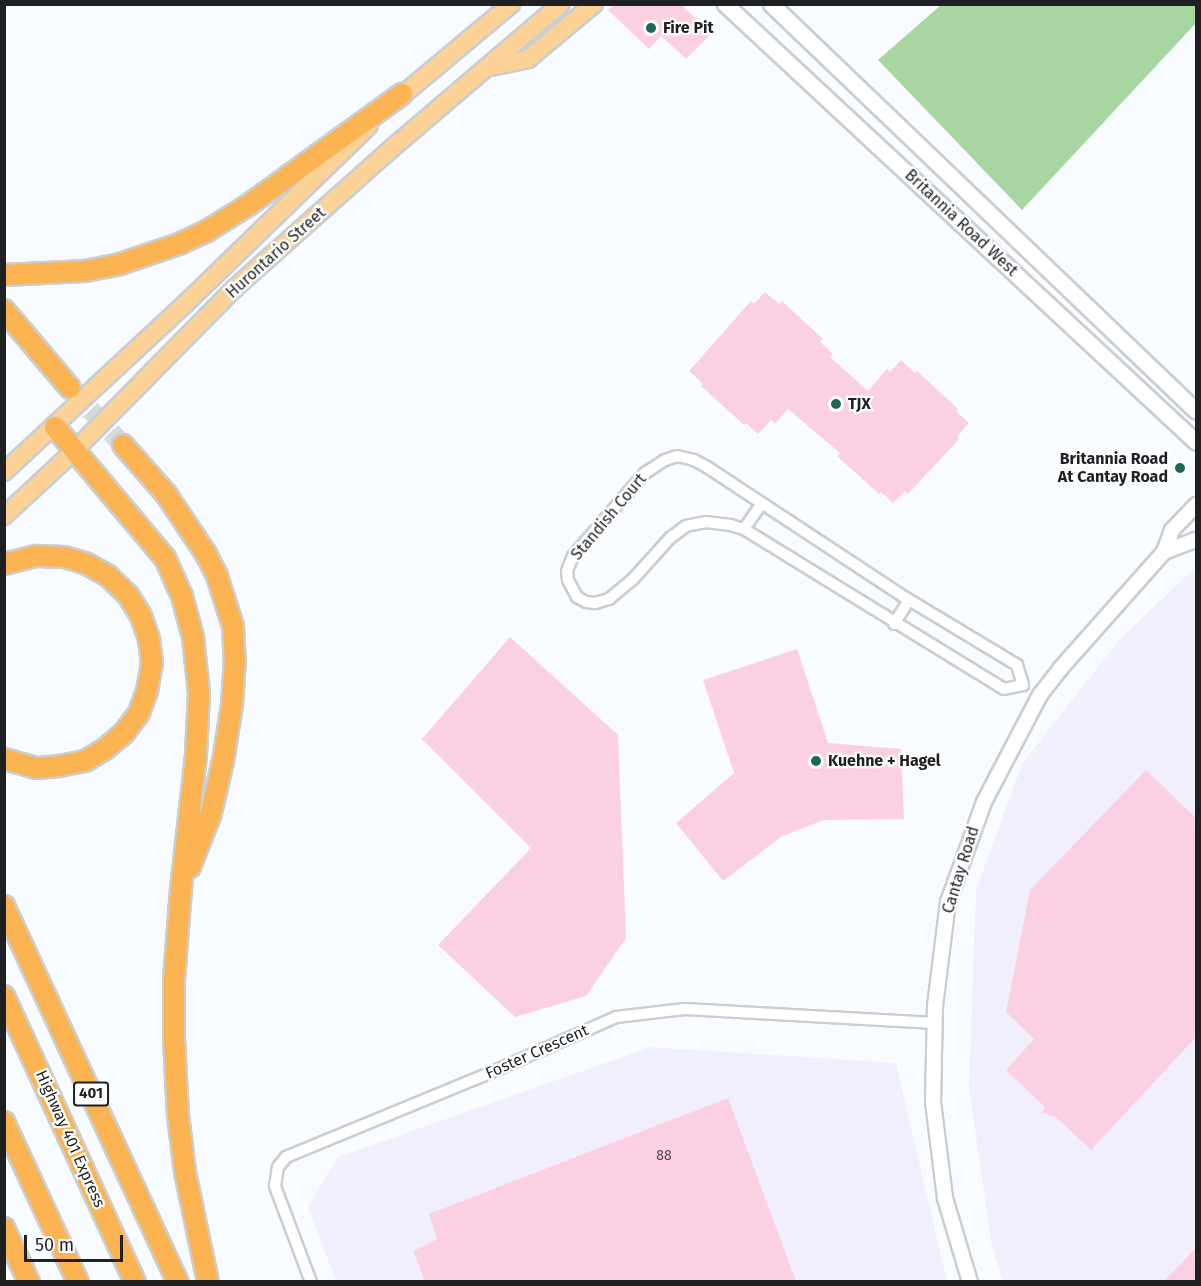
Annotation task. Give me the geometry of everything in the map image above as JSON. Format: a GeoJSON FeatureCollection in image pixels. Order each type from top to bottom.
{"type":"FeatureCollection","features":[{"type":"Feature","properties":{"kind":"highway"},"geometry":{"type":"LineString","coordinates":[[4,275],[85,271],[120,264],[179,244],[207,231],[250,204],[402,94]]}},
{"type":"Feature","properties":{"kind":"highway"},"geometry":{"type":"LineString","coordinates":[[4,310],[70,388]]}},
{"type":"Feature","properties":{"kind":"highway"},"geometry":{"type":"LineString","coordinates":[[55,427],[76,449],[165,558],[182,596],[193,637],[199,693],[196,755],[181,889],[174,979],[178,1115],[194,1223],[208,1281]]}},
{"type":"Feature","properties":{"kind":"highway"},"geometry":{"type":"LineString","coordinates":[[123,445],[166,494],[206,555],[217,576],[232,626],[235,659],[232,705],[223,761],[211,813],[181,889]]}},
{"type":"Feature","properties":{"kind":"highway"},"geometry":{"type":"LineString","coordinates":[[4,564],[37,556],[64,557],[85,563],[107,575],[128,595],[141,616],[150,639],[152,663],[147,691],[139,713],[124,733],[105,749],[85,761],[60,766],[36,768],[4,759]]}},
{"type":"Feature","properties":{"kind":"highway","name":"401"},"geometry":{"type":"LineString","coordinates":[[4,906],[178,1281]]}},
{"type":"Feature","properties":{"kind":"highway","name":"Highway 401 Express"},"geometry":{"type":"LineString","coordinates":[[4,996],[135,1281]]}},
{"type":"Feature","properties":{"kind":"highway"},"geometry":{"type":"LineString","coordinates":[[4,1122],[78,1281]]}},
{"type":"Feature","properties":{"kind":"highway"},"geometry":{"type":"LineString","coordinates":[[4,1228],[29,1281]]}},
{"type":"Feature","properties":{"kind":"main road","name":"Hurontario Street"},"geometry":{"type":"LineString","coordinates":[[4,472],[55,427],[402,94],[511,4]]}},
{"type":"Feature","properties":{"kind":"main road","name":"Hurontario Street"},"geometry":{"type":"LineString","coordinates":[[4,516],[76,449],[235,288],[561,4]]}},
{"type":"Feature","properties":{"kind":"main road"},"geometry":{"type":"LineString","coordinates":[[487,68],[528,59],[594,4]]}},
{"type":"Feature","properties":{"kind":"main road","name":"Britannia Road West"},"geometry":{"type":"LineString","coordinates":[[725,4],[1197,442]]}},
{"type":"Feature","properties":{"kind":"main road","name":"Britannia Road West"},"geometry":{"type":"LineString","coordinates":[[771,4],[1197,411]]}},
{"type":"Feature","properties":{"kind":"street","name":"Standish Court"},"geometry":{"type":"LineString","coordinates":[[1023,685],[1005,689],[894,624],[744,530],[706,522],[686,526],[670,538],[633,579],[609,599],[585,602],[577,597],[569,586],[567,571],[573,556],[645,473],[665,460],[677,456],[694,460],[909,600],[1017,665],[1023,685],[1040,695]]}},
{"type":"Feature","properties":{"kind":"street"},"geometry":{"type":"LineString","coordinates":[[744,530],[761,505]]}},
{"type":"Feature","properties":{"kind":"street","name":"Cantay Road"},"geometry":{"type":"LineString","coordinates":[[970,1281],[945,1198],[933,1102],[935,1023],[948,902],[960,862],[984,802],[1040,695],[1060,669],[1164,552],[1172,530],[1197,505]]}},
{"type":"Feature","properties":{"kind":"street","name":"Cantay Road"},"geometry":{"type":"LineString","coordinates":[[1164,552],[1197,540]]}},
{"type":"Feature","properties":{"kind":"street"},"geometry":{"type":"LineString","coordinates":[[894,624],[909,600]]}},
{"type":"Feature","properties":{"kind":"street","name":"Foster Crescent"},"geometry":{"type":"LineString","coordinates":[[311,1281],[275,1186],[278,1167],[286,1157],[483,1076],[616,1017],[685,1009],[935,1023]]}},
{"type":"Feature","properties":{"kind":"shaded area"},"geometry":{"type":"Polygon","coordinates":[[[1196,567],[1196,1281],[1003,1281],[992,1247],[969,1088],[976,890],[1022,764],[1120,639],[1196,567]]]}},
{"type":"Feature","properties":{"kind":"shaded area"},"geometry":{"type":"Polygon","coordinates":[[[651,1047],[896,1063],[947,1281],[336,1281],[308,1207],[338,1157],[651,1047]]]}},
{"type":"Feature","properties":{"kind":"green space"},"geometry":{"type":"Polygon","coordinates":[[[941,5],[1196,5],[1196,23],[1022,210],[878,60],[941,5]]]}},
{"type":"Feature","properties":{"kind":"building"},"geometry":{"type":"Polygon","coordinates":[[[615,4],[681,4],[711,34],[686,59],[661,36],[649,49],[608,10],[615,4]]]}},
{"type":"Feature","properties":{"kind":"building"},"geometry":{"type":"Polygon","coordinates":[[[765,292],[779,304],[782,301],[823,339],[820,342],[833,354],[830,357],[868,391],[887,369],[890,372],[901,360],[915,373],[917,371],[958,409],[956,411],[969,423],[957,437],[959,439],[908,494],[905,491],[893,503],[881,492],[879,494],[837,456],[840,453],[788,409],[775,424],[771,420],[758,434],[746,423],[744,425],[701,386],[703,384],[689,371],[751,301],[754,304],[765,292]]]}},
{"type":"Feature","properties":{"kind":"building"},"geometry":{"type":"Polygon","coordinates":[[[510,637],[618,735],[626,938],[586,996],[515,1017],[438,945],[531,848],[422,739],[510,637]]]}},
{"type":"Feature","properties":{"kind":"building","name":"Kuehne + Hagel"},"geometry":{"type":"Polygon","coordinates":[[[797,649],[828,743],[901,749],[904,819],[824,820],[782,836],[723,881],[676,823],[734,773],[703,680],[797,649]]]}},
{"type":"Feature","properties":{"kind":"building"},"geometry":{"type":"Polygon","coordinates":[[[1146,770],[1197,819],[1197,1036],[1091,1150],[1057,1118],[1042,1112],[1045,1107],[1006,1070],[1034,1039],[1006,1012],[1030,890],[1146,770]]]}},
{"type":"Feature","properties":{"kind":"building"},"geometry":{"type":"Polygon","coordinates":[[[728,1098],[796,1281],[425,1281],[413,1251],[437,1239],[429,1214],[728,1098]]]}},
{"type":"Feature","properties":{"kind":"building"},"geometry":{"type":"Polygon","coordinates":[[[1197,1247],[1197,1281],[1164,1281],[1197,1247]]]}},
{"type":"Feature","properties":{"kind":"tunnel"},"geometry":{"type":"LineString","coordinates":[[70,388],[123,445]]}},
{"type":"Feature","properties":{"kind":"place","name":"Fire Pit"},"geometry":{"type":"Point","coordinates":[651,28]}},
{"type":"Feature","properties":{"kind":"place","name":"TJX"},"geometry":{"type":"Point","coordinates":[836,404]}},
{"type":"Feature","properties":{"kind":"place","name":"Britannia Road At Cantay Road"},"geometry":{"type":"Point","coordinates":[1180,468]}},
{"type":"Feature","properties":{"kind":"place","name":"Kuehne + Hagel"},"geometry":{"type":"Point","coordinates":[816,761]}}]}
